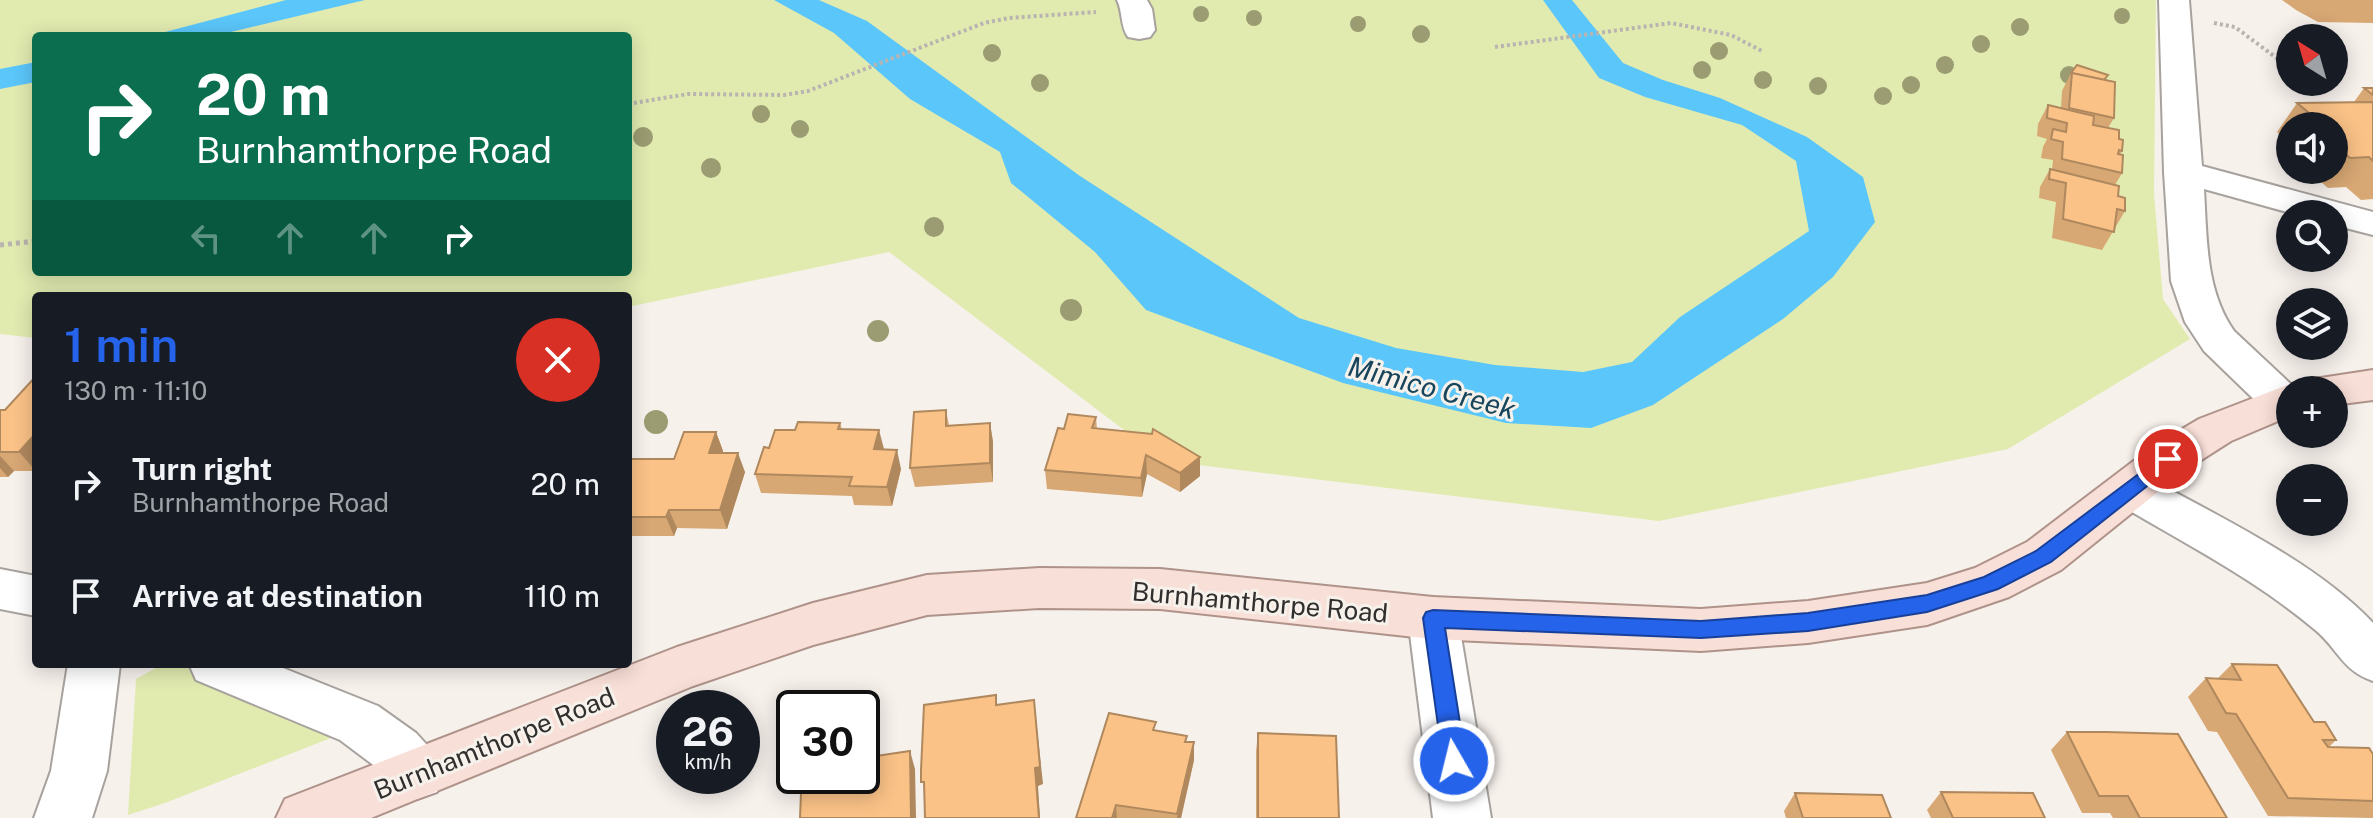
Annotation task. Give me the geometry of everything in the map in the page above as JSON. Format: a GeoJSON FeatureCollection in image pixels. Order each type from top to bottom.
{"type":"FeatureCollection","features":[{"type":"Feature","properties":{"kind":"main road","name":"Burnhamthorpe Road"},"geometry":{"type":"LineString","coordinates":[[2348,389],[2373,385]]}},
{"type":"Feature","properties":{"kind":"main road","name":"Burnhamthorpe Road"},"geometry":{"type":"LineString","coordinates":[[305,818],[677,669],[813,624],[927,595],[1039,588],[1160,589],[1433,618],[1701,630],[1808,622],[1927,604],[1991,583],[2044,556],[2168,459],[2215,430],[2276,406]]}},
{"type":"Feature","properties":{"kind":"street"},"geometry":{"type":"LineString","coordinates":[[2174,7],[2191,281],[2206,322],[2219,341],[2276,380]]}},
{"type":"Feature","properties":{"kind":"street"},"geometry":{"type":"LineString","coordinates":[[2182,172],[2373,224]]}},
{"type":"Feature","properties":{"kind":"street"},"geometry":{"type":"LineString","coordinates":[[2132,490],[2250,558],[2334,615],[2373,659]]}},
{"type":"Feature","properties":{"kind":"street"},"geometry":{"type":"LineString","coordinates":[[0,589],[32,595]]}},
{"type":"Feature","properties":{"kind":"street"},"geometry":{"type":"LineString","coordinates":[[1433,618],[1462,818]]}},
{"type":"Feature","properties":{"kind":"street"},"geometry":{"type":"LineString","coordinates":[[63,818],[79,771],[93,668]]}},
{"type":"Feature","properties":{"kind":"street"},"geometry":{"type":"LineString","coordinates":[[225,668],[359,723],[396,750],[417,774]]}},
{"type":"Feature","properties":{"kind":"path"},"geometry":{"type":"LineString","coordinates":[[2174,7],[2235,27],[2276,58]]}},
{"type":"Feature","properties":{"kind":"path"},"geometry":{"type":"LineString","coordinates":[[632,103],[688,94],[784,95],[808,91],[966,29],[1009,18],[1136,13]]}},
{"type":"Feature","properties":{"kind":"path"},"geometry":{"type":"LineString","coordinates":[[1495,47],[1671,23],[1731,35],[1764,52]]}},
{"type":"Feature","properties":{"kind":"path"},"geometry":{"type":"LineString","coordinates":[[0,245],[32,241]]}},
{"type":"Feature","properties":{"kind":"green space"},"geometry":{"type":"Polygon","coordinates":[[[0,0],[2156,0],[2154,194],[2163,299],[2190,339],[2008,449],[1659,521],[1165,461],[889,252],[632,306],[632,292],[32,292],[32,338],[0,334],[0,0]]]}},
{"type":"Feature","properties":{"kind":"green space"},"geometry":{"type":"Polygon","coordinates":[[[156,668],[212,668],[359,727],[128,815],[136,679],[156,668]]]}},
{"type":"Feature","properties":{"kind":"water"},"geometry":{"type":"Polygon","coordinates":[[[286,0],[365,0],[231,32],[165,32],[286,0]]]}},
{"type":"Feature","properties":{"kind":"water","name":"Mimico Creek"},"geometry":{"type":"Polygon","coordinates":[[[774,0],[819,0],[867,21],[1080,176],[1299,318],[1396,348],[1495,365],[1583,372],[1632,362],[1680,317],[1809,231],[1796,161],[1742,125],[1645,97],[1599,78],[1543,0],[1572,0],[1623,63],[1663,80],[1720,98],[1807,137],[1863,177],[1875,222],[1833,277],[1783,319],[1653,405],[1591,428],[1506,423],[1343,383],[1146,310],[1095,252],[1011,183],[1000,152],[910,99],[834,33],[774,0]]]}},
{"type":"Feature","properties":{"kind":"water"},"geometry":{"type":"Polygon","coordinates":[[[32,63],[32,83],[0,89],[0,69],[32,63]]]}},
{"type":"Feature","properties":{"kind":"building"},"geometry":{"type":"Polygon","coordinates":[[[2077,65],[2108,75],[2104,80],[2071,73],[2077,65]]]}},
{"type":"Feature","properties":{"kind":"building"},"geometry":{"type":"Polygon","coordinates":[[[2072,73],[2115,82],[2114,118],[2069,108],[2072,73]]]}},
{"type":"Feature","properties":{"kind":"building"},"geometry":{"type":"Polygon","coordinates":[[[2373,102],[2373,161],[2369,157],[2348,156],[2348,112],[2308,112],[2297,103],[2373,102]]]}},
{"type":"Feature","properties":{"kind":"building"},"geometry":{"type":"Polygon","coordinates":[[[2048,105],[2094,116],[2093,125],[2119,130],[2119,139],[2123,140],[2122,151],[2119,150],[2118,154],[2123,155],[2122,173],[2062,159],[2063,142],[2051,139],[2053,129],[2066,132],[2067,123],[2047,118],[2048,105]]]}},
{"type":"Feature","properties":{"kind":"building"},"geometry":{"type":"Polygon","coordinates":[[[2050,169],[2119,186],[2118,196],[2125,198],[2125,211],[2117,209],[2114,232],[2063,219],[2066,183],[2049,179],[2050,169]]]}},
{"type":"Feature","properties":{"kind":"building"},"geometry":{"type":"Polygon","coordinates":[[[32,380],[32,437],[19,452],[0,452],[0,410],[5,410],[32,380]]]}},
{"type":"Feature","properties":{"kind":"building"},"geometry":{"type":"Polygon","coordinates":[[[946,410],[946,426],[990,423],[990,463],[910,468],[914,412],[946,410]]]}},
{"type":"Feature","properties":{"kind":"building"},"geometry":{"type":"Polygon","coordinates":[[[1068,414],[1096,417],[1092,428],[1152,434],[1153,429],[1200,457],[1180,473],[1146,455],[1141,478],[1045,470],[1058,428],[1064,429],[1068,414]]]}},
{"type":"Feature","properties":{"kind":"building"},"geometry":{"type":"Polygon","coordinates":[[[798,422],[840,423],[838,429],[879,430],[874,449],[897,450],[887,487],[849,486],[852,477],[755,474],[764,447],[769,448],[775,430],[795,430],[798,422]]]}},
{"type":"Feature","properties":{"kind":"building"},"geometry":{"type":"Polygon","coordinates":[[[684,432],[716,432],[709,453],[738,453],[720,510],[669,510],[666,517],[632,517],[632,459],[674,459],[684,432]]]}},
{"type":"Feature","properties":{"kind":"building"},"geometry":{"type":"Polygon","coordinates":[[[2232,664],[2277,665],[2314,722],[2325,722],[2336,740],[2323,740],[2328,747],[2369,748],[2373,754],[2373,801],[2288,798],[2236,714],[2226,713],[2206,678],[2241,680],[2232,664]]]}},
{"type":"Feature","properties":{"kind":"building"},"geometry":{"type":"Polygon","coordinates":[[[996,695],[996,705],[1034,700],[1040,767],[1035,768],[1039,818],[925,818],[924,782],[921,782],[924,705],[996,695]]]}},
{"type":"Feature","properties":{"kind":"building"},"geometry":{"type":"Polygon","coordinates":[[[1109,713],[1156,722],[1153,730],[1187,736],[1185,742],[1194,742],[1177,814],[1116,805],[1112,818],[1076,818],[1109,713]]]}},
{"type":"Feature","properties":{"kind":"building"},"geometry":{"type":"Polygon","coordinates":[[[2067,732],[2178,734],[2227,818],[2140,818],[2128,796],[2099,796],[2067,732]]]}},
{"type":"Feature","properties":{"kind":"building"},"geometry":{"type":"Polygon","coordinates":[[[1258,733],[1336,736],[1339,818],[1258,818],[1258,733]]]}},
{"type":"Feature","properties":{"kind":"building"},"geometry":{"type":"Polygon","coordinates":[[[910,751],[911,818],[800,818],[801,794],[880,794],[880,755],[910,751]]]}},
{"type":"Feature","properties":{"kind":"building"},"geometry":{"type":"Polygon","coordinates":[[[1941,792],[2033,793],[2045,818],[1953,818],[1941,792]]]}},
{"type":"Feature","properties":{"kind":"building"},"geometry":{"type":"Polygon","coordinates":[[[1795,793],[1882,795],[1891,818],[1803,818],[1795,793]]]}},
{"type":"Feature","properties":{"kind":"route"},"geometry":{"type":"LineString","coordinates":[[1454,761],[1433,618],[1701,630],[1808,622],[1927,604],[1991,583],[2044,556],[2168,459]]}}]}
